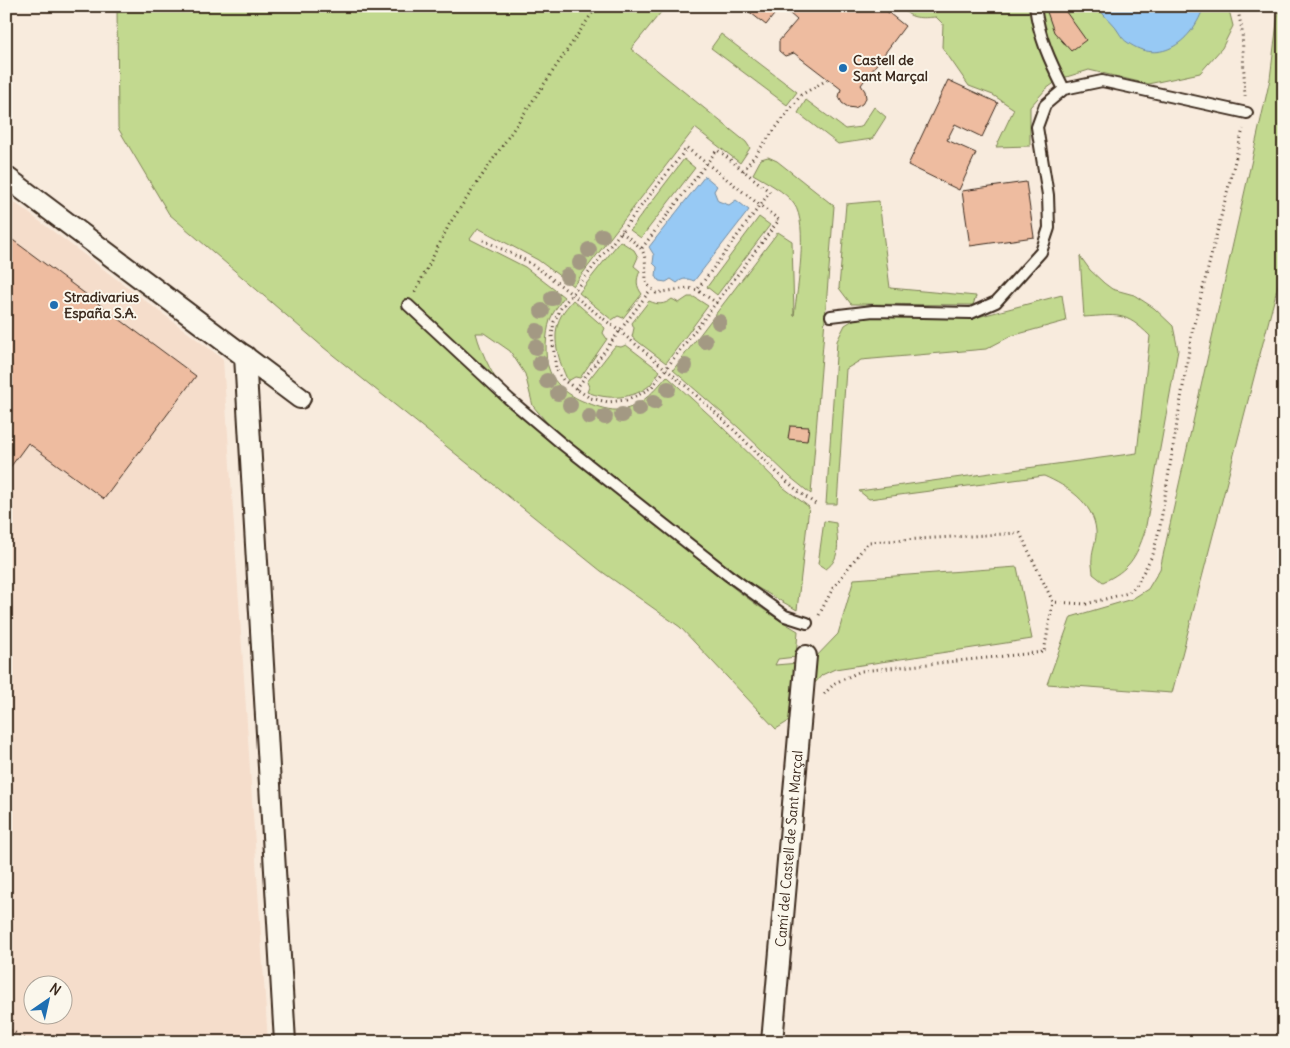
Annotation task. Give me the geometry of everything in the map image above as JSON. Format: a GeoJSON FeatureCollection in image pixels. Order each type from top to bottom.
{"type":"FeatureCollection","features":[{"type":"Feature","properties":{"kind":"street"},"geometry":{"type":"LineString","coordinates":[[6,177],[300,398]]}},
{"type":"Feature","properties":{"kind":"street"},"geometry":{"type":"LineString","coordinates":[[244,356],[285,1042]]}},
{"type":"Feature","properties":{"kind":"street","name":"Camí del Castell de Sant Marçal"},"geometry":{"type":"LineString","coordinates":[[772,1042],[806,656]]}},
{"type":"Feature","properties":{"kind":"lane"},"geometry":{"type":"LineString","coordinates":[[1035,6],[1037,28],[1064,89]]}},
{"type":"Feature","properties":{"kind":"lane"},"geometry":{"type":"LineString","coordinates":[[831,316],[873,310],[971,313],[996,302],[1040,252],[1049,228],[1048,195],[1037,127],[1045,105],[1064,89],[1102,81],[1247,114]]}},
{"type":"Feature","properties":{"kind":"lane"},"geometry":{"type":"LineString","coordinates":[[408,304],[509,399],[561,443],[728,576],[785,616],[811,622]]}},
{"type":"Feature","properties":{"kind":"path"},"geometry":{"type":"LineString","coordinates":[[408,304],[450,223],[597,6]]}},
{"type":"Feature","properties":{"kind":"path"},"geometry":{"type":"LineString","coordinates":[[1053,602],[1086,604],[1128,594],[1136,586],[1153,554],[1160,526],[1192,332],[1247,114],[1242,30],[1237,6]]}},
{"type":"Feature","properties":{"kind":"path"},"geometry":{"type":"LineString","coordinates":[[744,171],[801,95],[827,80]]}},
{"type":"Feature","properties":{"kind":"path"},"geometry":{"type":"LineString","coordinates":[[687,148],[760,205],[779,220],[652,387],[626,400],[608,402],[590,398],[563,380],[556,370],[552,336],[554,322],[572,295],[687,148]]}},
{"type":"Feature","properties":{"kind":"path"},"geometry":{"type":"LineString","coordinates":[[642,248],[717,150],[770,192],[697,290]]}},
{"type":"Feature","properties":{"kind":"path"},"geometry":{"type":"LineString","coordinates":[[621,232],[642,248],[646,257],[646,283],[656,293],[688,288],[697,290],[717,303]]}},
{"type":"Feature","properties":{"kind":"path"},"geometry":{"type":"LineString","coordinates":[[483,240],[524,260],[667,369],[719,416],[776,472],[817,506]]}},
{"type":"Feature","properties":{"kind":"path"},"geometry":{"type":"LineString","coordinates":[[576,389],[651,289]]}},
{"type":"Feature","properties":{"kind":"path"},"geometry":{"type":"LineString","coordinates":[[800,718],[835,683],[861,671],[1044,652],[1053,602],[1020,533],[868,542],[833,588],[811,622]]}},
{"type":"Feature","properties":{"kind":"path"},"geometry":{"type":"LineString","coordinates":[[6,1028],[32,1042]]}},
{"type":"Feature","properties":{"kind":"shaded area"},"geometry":{"type":"Polygon","coordinates":[[[6,196],[223,359],[268,1042],[28,1042],[6,1030],[6,196]]]}},
{"type":"Feature","properties":{"kind":"green space"},"geometry":{"type":"Polygon","coordinates":[[[117,6],[666,6],[631,49],[746,142],[750,148],[740,163],[695,128],[573,286],[538,260],[478,228],[470,239],[525,267],[564,297],[550,320],[547,331],[546,352],[547,364],[551,375],[564,390],[582,401],[596,406],[621,410],[641,402],[667,376],[784,488],[809,507],[797,610],[751,584],[558,436],[533,406],[525,374],[510,351],[484,333],[476,333],[481,350],[494,377],[524,416],[572,460],[737,590],[798,631],[796,657],[778,659],[775,665],[811,662],[838,634],[854,579],[1017,567],[1032,639],[835,669],[822,675],[806,693],[789,721],[776,729],[680,627],[601,571],[323,347],[169,214],[118,128],[117,6]]]}},
{"type":"Feature","properties":{"kind":"green space"},"geometry":{"type":"Polygon","coordinates":[[[901,6],[1228,6],[1233,26],[1222,48],[1200,73],[1148,84],[1089,70],[1060,79],[1046,89],[1030,107],[1030,146],[996,147],[1014,109],[993,95],[969,86],[942,47],[943,24],[936,17],[921,18],[912,16],[904,11],[901,6]]]}},
{"type":"Feature","properties":{"kind":"green space"},"geometry":{"type":"Polygon","coordinates":[[[1279,6],[1284,6],[1284,262],[1172,693],[1047,684],[1071,617],[1132,599],[1148,589],[1160,569],[1270,79],[1279,6]]]}},
{"type":"Feature","properties":{"kind":"green space"},"geometry":{"type":"Polygon","coordinates":[[[721,34],[797,92],[787,105],[711,48],[721,34]]]}},
{"type":"Feature","properties":{"kind":"green space"},"geometry":{"type":"Polygon","coordinates":[[[806,100],[845,129],[861,127],[874,107],[886,117],[872,139],[838,144],[798,113],[806,100]]]}},
{"type":"Feature","properties":{"kind":"green space"},"geometry":{"type":"Polygon","coordinates":[[[768,157],[777,161],[834,206],[811,494],[673,370],[778,232],[792,241],[794,316],[801,258],[801,226],[794,204],[790,199],[775,187],[753,174],[761,159],[768,157]]]}},
{"type":"Feature","properties":{"kind":"green space"},"geometry":{"type":"Polygon","coordinates":[[[684,159],[695,168],[641,238],[630,230],[684,159]]]}},
{"type":"Feature","properties":{"kind":"green space"},"geometry":{"type":"Polygon","coordinates":[[[879,201],[890,288],[976,296],[973,305],[851,304],[839,288],[846,204],[879,201]]]}},
{"type":"Feature","properties":{"kind":"green space"},"geometry":{"type":"Polygon","coordinates":[[[759,217],[770,225],[717,295],[707,287],[759,217]]]}},
{"type":"Feature","properties":{"kind":"green space"},"geometry":{"type":"Polygon","coordinates":[[[620,241],[634,250],[638,257],[634,266],[640,271],[637,283],[642,294],[623,318],[618,316],[612,320],[579,293],[620,241]]]}},
{"type":"Feature","properties":{"kind":"green space"},"geometry":{"type":"Polygon","coordinates":[[[1080,256],[1090,270],[1104,283],[1112,289],[1134,295],[1154,308],[1173,326],[1178,350],[1145,531],[1135,556],[1119,573],[1103,582],[1093,574],[1092,560],[1096,531],[1090,512],[1085,504],[1070,490],[1044,476],[869,499],[859,491],[1137,453],[1150,336],[1127,318],[1120,316],[1084,317],[1080,256]]]}},
{"type":"Feature","properties":{"kind":"green space"},"geometry":{"type":"Polygon","coordinates":[[[1062,295],[1066,321],[1011,336],[986,349],[861,360],[846,369],[837,504],[826,504],[837,341],[845,325],[858,317],[974,318],[1062,295]]]}},
{"type":"Feature","properties":{"kind":"green space"},"geometry":{"type":"Polygon","coordinates":[[[688,297],[694,297],[708,306],[666,363],[632,337],[634,328],[632,323],[649,301],[661,304],[672,299],[679,303],[688,297]]]}},
{"type":"Feature","properties":{"kind":"green space"},"geometry":{"type":"Polygon","coordinates":[[[573,300],[605,328],[603,333],[607,339],[580,378],[575,377],[568,381],[557,349],[556,332],[561,316],[573,300]]]}},
{"type":"Feature","properties":{"kind":"green space"},"geometry":{"type":"Polygon","coordinates":[[[626,345],[660,371],[651,384],[629,396],[612,397],[587,392],[589,387],[587,382],[615,346],[621,347],[626,345]]]}},
{"type":"Feature","properties":{"kind":"green space"},"geometry":{"type":"Polygon","coordinates":[[[824,521],[836,523],[837,542],[834,560],[826,569],[818,564],[824,521]]]}},
{"type":"Feature","properties":{"kind":"water"},"geometry":{"type":"Polygon","coordinates":[[[1097,6],[1204,6],[1199,18],[1184,39],[1163,51],[1152,52],[1140,49],[1125,41],[1097,6]]]}},
{"type":"Feature","properties":{"kind":"water"},"geometry":{"type":"Polygon","coordinates":[[[705,176],[717,186],[714,191],[718,201],[729,205],[736,200],[749,210],[694,281],[683,279],[677,283],[671,279],[666,282],[659,281],[656,276],[657,267],[653,263],[654,255],[649,247],[705,176]]]}},
{"type":"Feature","properties":{"kind":"building"},"geometry":{"type":"Polygon","coordinates":[[[742,6],[781,6],[766,25],[742,6]]]}},
{"type":"Feature","properties":{"kind":"building","name":"Castell de Sant Marçal"},"geometry":{"type":"Polygon","coordinates":[[[781,6],[880,6],[905,26],[861,85],[865,91],[866,98],[862,104],[855,108],[848,107],[842,103],[839,97],[841,89],[794,53],[785,56],[779,51],[779,41],[797,20],[781,6]]]}},
{"type":"Feature","properties":{"kind":"building"},"geometry":{"type":"Polygon","coordinates":[[[1045,6],[1065,6],[1066,12],[1086,40],[1071,51],[1054,32],[1045,6]]]}},
{"type":"Feature","properties":{"kind":"building"},"geometry":{"type":"Polygon","coordinates":[[[948,80],[998,103],[982,137],[955,124],[947,140],[976,153],[959,190],[908,165],[948,80]]]}},
{"type":"Feature","properties":{"kind":"building"},"geometry":{"type":"Polygon","coordinates":[[[1026,182],[1034,237],[970,246],[962,191],[1026,182]]]}},
{"type":"Feature","properties":{"kind":"building","name":"Stradivarius España S.A."},"geometry":{"type":"Polygon","coordinates":[[[6,235],[196,376],[104,499],[28,443],[6,473],[6,235]]]}},
{"type":"Feature","properties":{"kind":"building"},"geometry":{"type":"Polygon","coordinates":[[[790,426],[809,427],[807,441],[788,439],[790,426]]]}},
{"type":"Feature","properties":{"kind":"place","name":"Castell de Sant Marçal"},"geometry":{"type":"Point","coordinates":[843,68]}},
{"type":"Feature","properties":{"kind":"place","name":"Stradivarius España S.A."},"geometry":{"type":"Point","coordinates":[54,305]}}]}
